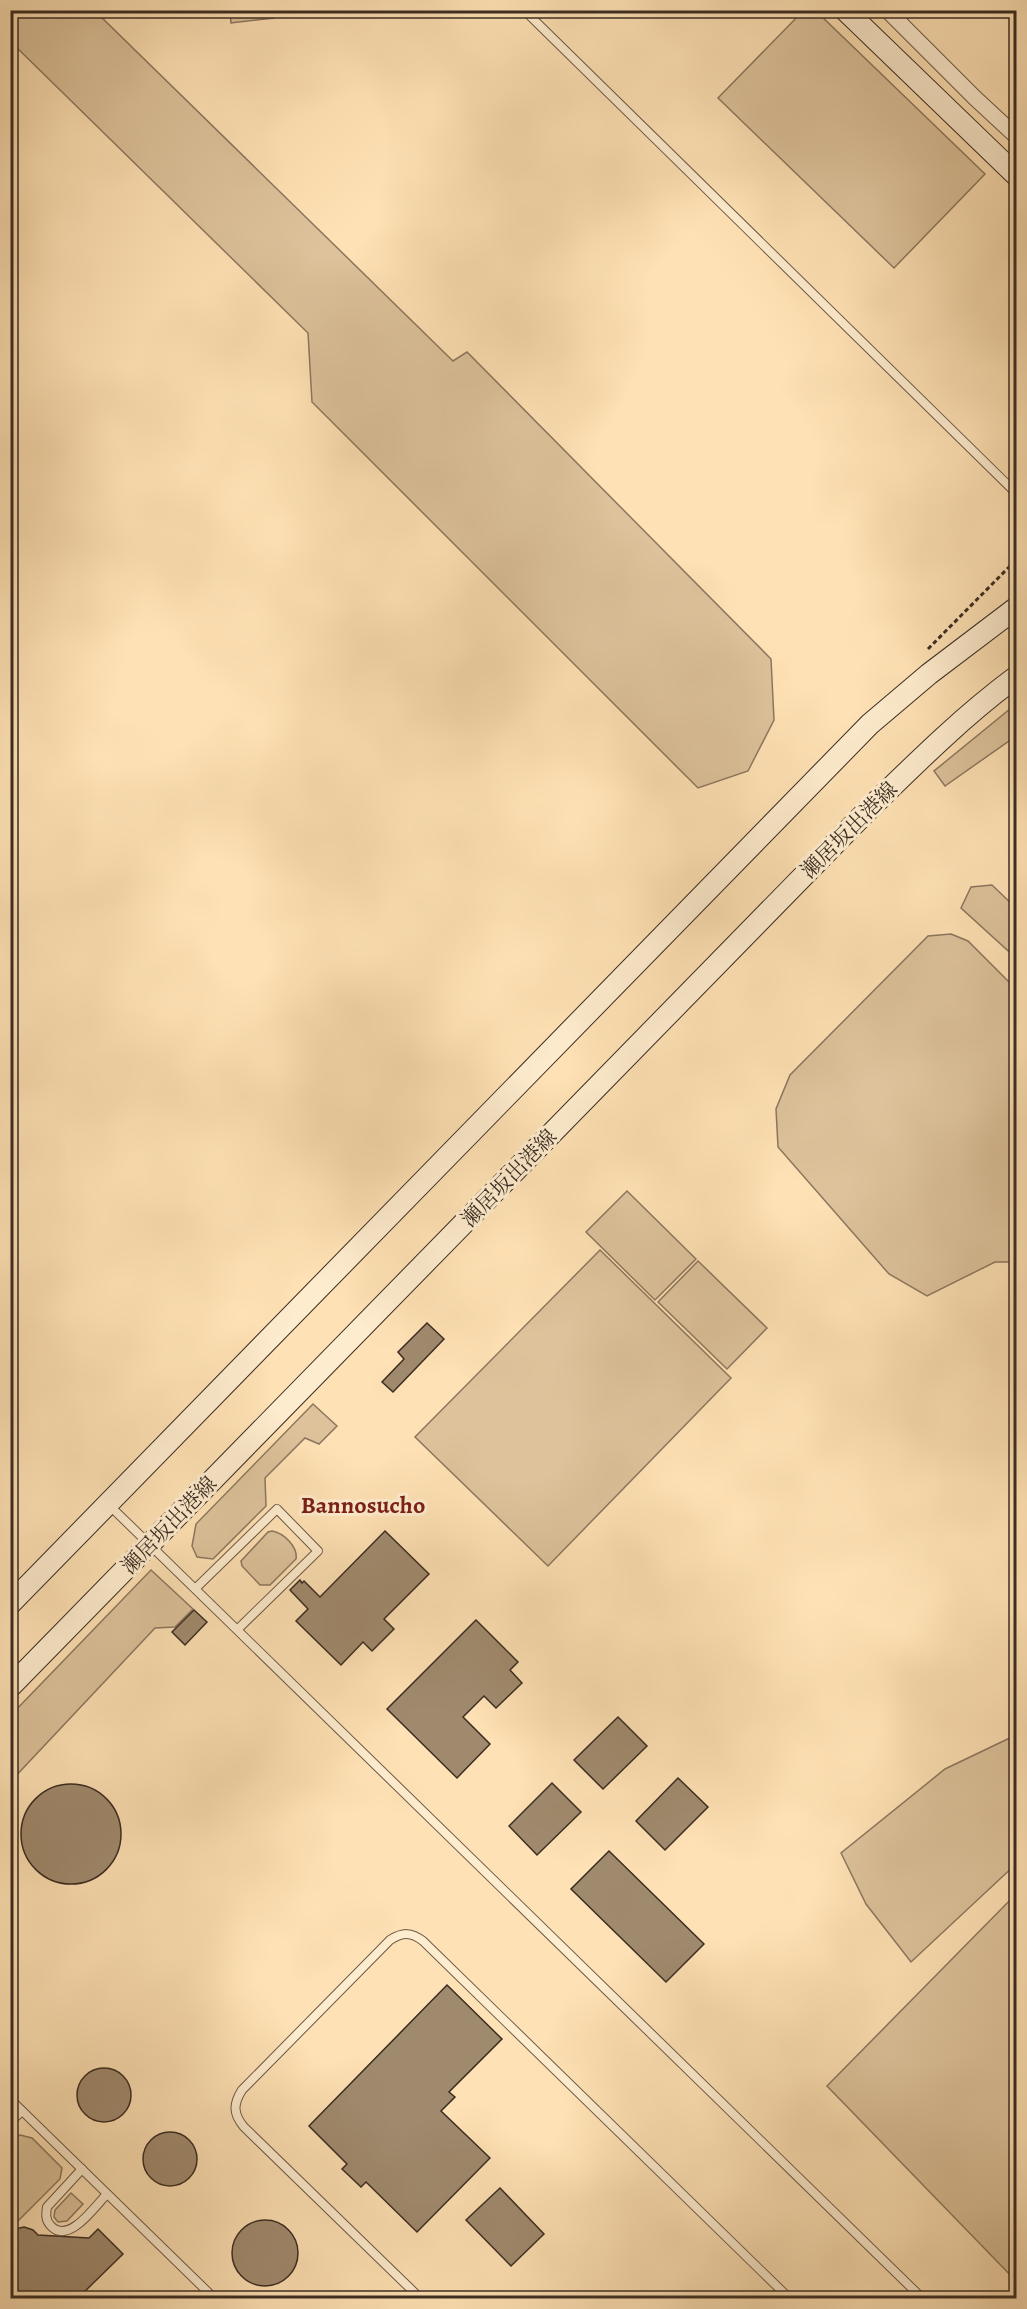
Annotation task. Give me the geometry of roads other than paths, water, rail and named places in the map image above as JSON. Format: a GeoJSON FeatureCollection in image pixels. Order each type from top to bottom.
{"type":"FeatureCollection","features":[{"type":"Feature","properties":{"kind":"main road"},"geometry":{"type":"LineString","coordinates":[[845,10],[1017,175]]}},
{"type":"Feature","properties":{"kind":"main road"},"geometry":{"type":"LineString","coordinates":[[10,1604],[870,724],[943,663],[1017,608]]}},
{"type":"Feature","properties":{"kind":"main road","name":"瀬居坂出港線"},"geometry":{"type":"LineString","coordinates":[[10,1688],[867,811],[974,710],[1017,677]]}},
{"type":"Feature","properties":{"kind":"street"},"geometry":{"type":"LineString","coordinates":[[892,16],[1017,136]]}},
{"type":"Feature","properties":{"kind":"lane"},"geometry":{"type":"LineString","coordinates":[[524,10],[1017,494]]}},
{"type":"Feature","properties":{"kind":"lane"},"geometry":{"type":"LineString","coordinates":[[892,16],[912,10]]}},
{"type":"Feature","properties":{"kind":"lane"},"geometry":{"type":"LineString","coordinates":[[108,1504],[922,2298]]}},
{"type":"Feature","properties":{"kind":"lane"},"geometry":{"type":"LineString","coordinates":[[196,1588],[277,1509],[318,1551],[238,1629]]}},
{"type":"Feature","properties":{"kind":"lane"},"geometry":{"type":"LineString","coordinates":[[420,2298],[244,2127],[237,2119],[235,2109],[236,2099],[242,2090],[390,1940],[400,1934],[409,1933],[423,1941],[789,2298]]}},
{"type":"Feature","properties":{"kind":"lane"},"geometry":{"type":"LineString","coordinates":[[10,2099],[214,2298]]}},
{"type":"Feature","properties":{"kind":"lane"},"geometry":{"type":"LineString","coordinates":[[10,2122],[22,2110]]}},
{"type":"Feature","properties":{"kind":"lane"},"geometry":{"type":"LineString","coordinates":[[82,2169],[47,2207],[47,2219],[52,2227],[61,2231],[73,2229],[107,2194]]}},
{"type":"Feature","properties":{"kind":"district","name":"Bannosucho"},"geometry":{"type":"Point","coordinates":[363,1505]}}]}
